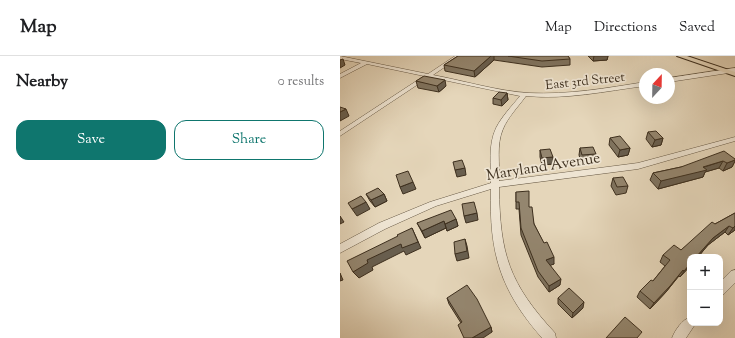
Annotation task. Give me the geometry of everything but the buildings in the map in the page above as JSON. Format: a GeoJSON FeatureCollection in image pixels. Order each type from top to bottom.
{"type":"FeatureCollection","features":[{"type":"Feature","properties":{"kind":"main road"},"geometry":{"type":"LineString","coordinates":[[680,56],[732,72]]}},
{"type":"Feature","properties":{"kind":"main road"},"geometry":{"type":"LineString","coordinates":[[699,56],[735,67]]}},
{"type":"Feature","properties":{"kind":"street"},"geometry":{"type":"LineString","coordinates":[[340,134],[458,56]]}},
{"type":"Feature","properties":{"kind":"street","name":"East 3rd Street"},"geometry":{"type":"LineString","coordinates":[[340,57],[524,95],[570,95],[639,85]]}},
{"type":"Feature","properties":{"kind":"street"},"geometry":{"type":"LineString","coordinates":[[340,76],[367,62]]}},
{"type":"Feature","properties":{"kind":"street"},"geometry":{"type":"LineString","coordinates":[[675,79],[732,72]]}},
{"type":"Feature","properties":{"kind":"street"},"geometry":{"type":"LineString","coordinates":[[524,95],[505,120],[497,135],[494,224],[503,268],[520,302],[550,338]]}},
{"type":"Feature","properties":{"kind":"street","name":"Maryland Avenue"},"geometry":{"type":"LineString","coordinates":[[340,249],[382,226],[433,204],[495,185],[638,166],[735,139]]}},
{"type":"Feature","properties":{"kind":"street"},"geometry":{"type":"LineString","coordinates":[[723,287],[735,275]]}},
{"type":"Feature","properties":{"kind":"street"},"geometry":{"type":"LineString","coordinates":[[678,338],[688,326]]}}]}
